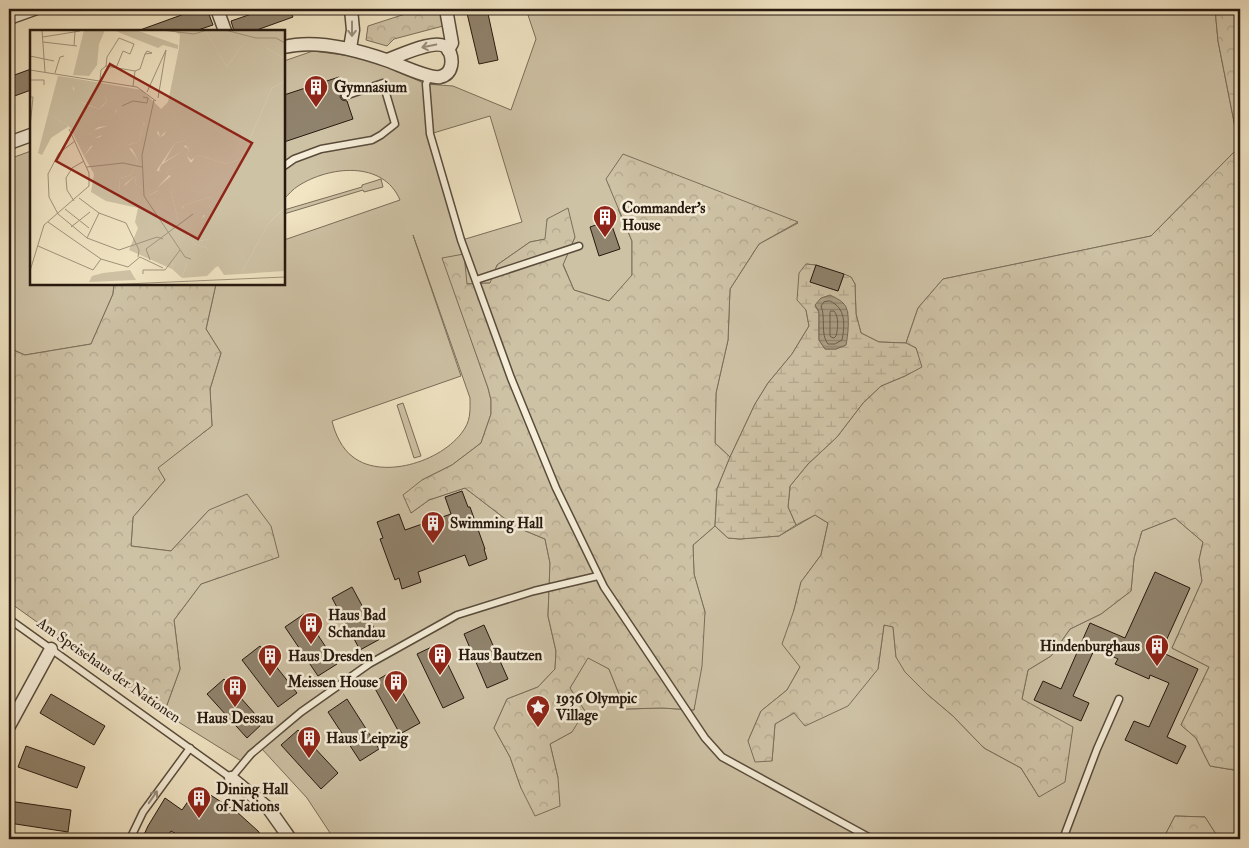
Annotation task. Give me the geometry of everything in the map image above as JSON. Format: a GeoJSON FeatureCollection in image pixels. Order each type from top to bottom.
{"type":"FeatureCollection","features":[{"type":"Feature","properties":{"kind":"street"},"geometry":{"type":"LineString","coordinates":[[9,18],[34,9]]}},
{"type":"Feature","properties":{"kind":"street"},"geometry":{"type":"LineString","coordinates":[[217,9],[225,30]]}},
{"type":"Feature","properties":{"kind":"street"},"geometry":{"type":"LineString","coordinates":[[350,48],[354,30],[351,9]]}},
{"type":"Feature","properties":{"kind":"street"},"geometry":{"type":"LineString","coordinates":[[446,9],[452,43],[448,50]]}},
{"type":"Feature","properties":{"kind":"street"},"geometry":{"type":"LineString","coordinates":[[285,47],[307,44],[350,48],[429,76],[440,77],[451,68],[452,59],[445,46],[440,44],[429,45],[387,60]]}},
{"type":"Feature","properties":{"kind":"street"},"geometry":{"type":"LineString","coordinates":[[9,143],[30,135]]}},
{"type":"Feature","properties":{"kind":"street"},"geometry":{"type":"LineString","coordinates":[[9,726],[51,649]]}},
{"type":"Feature","properties":{"kind":"street","name":"Am Speisehaus der Nationen"},"geometry":{"type":"LineString","coordinates":[[231,778],[269,809],[290,839]]}},
{"type":"Feature","properties":{"kind":"lane"},"geometry":{"type":"LineString","coordinates":[[429,76],[426,84],[430,134],[461,240],[511,378],[548,470],[604,587],[705,738],[722,757],[872,839]]}},
{"type":"Feature","properties":{"kind":"lane"},"geometry":{"type":"LineString","coordinates":[[285,165],[294,159],[321,149],[372,140],[395,124],[383,83],[345,96]]}},
{"type":"Feature","properties":{"kind":"lane"},"geometry":{"type":"LineString","coordinates":[[476,280],[579,246]]}},
{"type":"Feature","properties":{"kind":"lane"},"geometry":{"type":"LineString","coordinates":[[231,778],[251,754],[301,712],[369,664],[457,615],[598,576]]}},
{"type":"Feature","properties":{"kind":"lane","name":"Am Speisehaus der Nationen"},"geometry":{"type":"LineString","coordinates":[[9,619],[231,778]]}},
{"type":"Feature","properties":{"kind":"lane"},"geometry":{"type":"LineString","coordinates":[[1064,839],[1096,749],[1119,699]]}},
{"type":"Feature","properties":{"kind":"lane"},"geometry":{"type":"LineString","coordinates":[[130,839],[142,812],[190,748]]}},
{"type":"Feature","properties":{"kind":"green space"},"geometry":{"type":"Polygon","coordinates":[[[439,9],[443,26],[394,39],[387,46],[366,40],[368,26],[402,15],[439,9]]]}},
{"type":"Feature","properties":{"kind":"green space"},"geometry":{"type":"Polygon","coordinates":[[[526,9],[1215,9],[1218,41],[1239,147],[1151,236],[943,279],[918,308],[906,343],[879,342],[861,333],[856,314],[855,284],[851,277],[816,265],[806,264],[806,310],[809,326],[792,354],[768,383],[755,404],[730,457],[715,443],[716,393],[728,340],[730,289],[759,244],[798,223],[618,209],[632,241],[632,276],[609,301],[574,290],[563,264],[575,237],[530,242],[497,265],[491,283],[466,284],[443,258],[488,388],[491,400],[491,414],[481,443],[452,465],[422,480],[411,513],[429,500],[465,488],[516,527],[545,539],[550,563],[548,616],[556,651],[555,669],[538,687],[507,699],[494,728],[510,757],[521,788],[558,778],[550,744],[572,732],[570,688],[588,657],[609,669],[625,709],[662,708],[694,710],[705,612],[694,574],[693,545],[715,526],[728,538],[779,536],[815,515],[828,523],[821,555],[801,582],[794,610],[800,667],[787,690],[761,711],[748,741],[772,761],[775,724],[878,669],[884,625],[893,626],[896,657],[927,694],[953,716],[984,748],[1021,768],[1039,797],[1022,699],[1028,670],[1051,656],[1070,629],[1101,614],[1131,591],[1134,558],[1142,531],[1175,518],[1203,542],[1199,560],[1202,581],[1172,648],[1209,667],[1181,725],[1196,738],[1210,766],[1240,771],[1240,839],[1219,839],[1205,817],[1175,816],[1163,839],[334,839],[307,798],[262,749],[246,764],[164,713],[180,669],[174,620],[201,584],[278,557],[209,510],[171,551],[131,546],[133,517],[165,480],[157,468],[212,426],[210,389],[221,353],[206,329],[216,285],[285,285],[285,240],[400,200],[392,187],[381,178],[354,170],[339,171],[311,179],[296,187],[285,198],[285,61],[313,51],[366,58],[426,84],[453,86],[511,110],[536,39],[526,9]],[[490,116],[430,134],[462,240],[522,222],[490,116]],[[413,235],[461,376],[332,421],[335,431],[349,454],[366,464],[381,467],[397,467],[414,464],[429,458],[456,439],[465,428],[468,420],[470,398],[413,235]]]}},
{"type":"Feature","properties":{"kind":"green space"},"geometry":{"type":"Polygon","coordinates":[[[1215,9],[1240,9],[1240,771],[1210,766],[1196,738],[1181,725],[1209,667],[1172,648],[1202,581],[1199,560],[1203,542],[1175,518],[1142,531],[1134,558],[1131,591],[1101,614],[1070,629],[1051,656],[1028,670],[1022,699],[1073,727],[1065,782],[1039,797],[1021,768],[984,748],[953,716],[905,672],[896,657],[893,627],[884,625],[878,669],[848,706],[805,726],[794,713],[775,724],[772,761],[755,762],[748,741],[761,711],[787,690],[800,667],[782,644],[794,610],[801,582],[821,555],[828,523],[815,515],[796,525],[788,507],[790,486],[808,464],[837,437],[863,403],[881,386],[921,367],[916,348],[906,343],[918,308],[943,279],[1151,236],[1239,147],[1218,41],[1215,9]]]}},
{"type":"Feature","properties":{"kind":"green space"},"geometry":{"type":"Polygon","coordinates":[[[30,151],[30,285],[114,285],[113,294],[91,344],[25,355],[9,348],[9,159],[30,151]]]}},
{"type":"Feature","properties":{"kind":"green space"},"geometry":{"type":"Polygon","coordinates":[[[623,154],[798,222],[759,244],[730,289],[728,340],[716,393],[715,443],[730,457],[717,489],[715,526],[693,545],[694,574],[705,612],[702,666],[694,710],[662,708],[625,709],[609,669],[588,658],[570,688],[585,711],[572,732],[550,744],[558,778],[560,806],[535,816],[521,788],[510,757],[494,728],[507,699],[538,687],[555,669],[556,651],[548,616],[550,563],[545,539],[516,527],[465,488],[429,500],[411,513],[403,495],[422,480],[452,465],[481,443],[491,414],[491,400],[488,388],[442,258],[464,254],[467,284],[490,283],[497,265],[530,242],[545,239],[547,219],[568,208],[575,237],[563,265],[574,290],[609,301],[632,275],[632,241],[606,179],[623,154]]]}},
{"type":"Feature","properties":{"kind":"green space"},"geometry":{"type":"Polygon","coordinates":[[[381,179],[383,187],[364,192],[363,190],[285,214],[285,210],[362,187],[362,185],[381,179]]]}},
{"type":"Feature","properties":{"kind":"green space"},"geometry":{"type":"Polygon","coordinates":[[[806,264],[816,265],[811,282],[838,291],[844,274],[851,277],[855,284],[856,314],[861,333],[879,342],[906,343],[916,348],[922,367],[881,386],[863,403],[837,437],[808,464],[790,486],[788,507],[796,525],[779,536],[728,538],[715,526],[717,489],[755,404],[768,383],[792,354],[809,326],[806,310],[797,300],[799,273],[806,264]],[[815,306],[819,312],[819,340],[825,349],[836,349],[846,345],[815,306]]]}},
{"type":"Feature","properties":{"kind":"green space"},"geometry":{"type":"Polygon","coordinates":[[[114,285],[216,285],[206,329],[221,353],[210,389],[212,426],[158,468],[165,480],[133,517],[131,546],[171,551],[209,510],[247,494],[271,526],[279,557],[201,584],[174,620],[180,669],[164,713],[9,602],[9,348],[25,355],[91,344],[113,294],[114,285]]]}},
{"type":"Feature","properties":{"kind":"green space"},"geometry":{"type":"Polygon","coordinates":[[[403,403],[421,456],[414,458],[397,405],[403,403]]]}},
{"type":"Feature","properties":{"kind":"green space"},"geometry":{"type":"Polygon","coordinates":[[[1175,816],[1205,817],[1219,839],[1163,839],[1175,816]]]}},
{"type":"Feature","properties":{"kind":"water"},"geometry":{"type":"Polygon","coordinates":[[[830,295],[843,303],[848,315],[846,345],[836,349],[825,349],[819,340],[819,312],[815,305],[821,298],[830,295]]]}},
{"type":"Feature","properties":{"kind":"building"},"geometry":{"type":"Polygon","coordinates":[[[198,9],[207,9],[213,25],[198,30],[140,30],[198,9]]]}},
{"type":"Feature","properties":{"kind":"building"},"geometry":{"type":"Polygon","coordinates":[[[266,9],[289,9],[293,17],[257,30],[234,30],[231,21],[266,9]]]}},
{"type":"Feature","properties":{"kind":"building"},"geometry":{"type":"Polygon","coordinates":[[[466,9],[487,9],[498,60],[479,64],[466,9]]]}},
{"type":"Feature","properties":{"kind":"building"},"geometry":{"type":"Polygon","coordinates":[[[30,69],[30,90],[9,98],[9,77],[30,69]]]}},
{"type":"Feature","properties":{"kind":"building","name":"Gymnasium"},"geometry":{"type":"Polygon","coordinates":[[[339,77],[344,91],[340,97],[342,100],[347,101],[353,119],[285,142],[285,95],[339,77]]]}},
{"type":"Feature","properties":{"kind":"building","name":"Commander's House"},"geometry":{"type":"Polygon","coordinates":[[[610,220],[620,249],[599,256],[590,227],[610,220]]]}},
{"type":"Feature","properties":{"kind":"building"},"geometry":{"type":"Polygon","coordinates":[[[816,265],[844,274],[838,291],[810,282],[816,265]]]}},
{"type":"Feature","properties":{"kind":"building","name":"Swimming Hall"},"geometry":{"type":"Polygon","coordinates":[[[462,491],[468,507],[470,507],[487,559],[469,566],[465,555],[418,572],[421,582],[402,589],[399,578],[395,580],[380,539],[383,538],[377,522],[399,514],[405,530],[451,514],[445,497],[462,491]]]}},
{"type":"Feature","properties":{"kind":"building","name":"Hindenburghaus"},"geometry":{"type":"Polygon","coordinates":[[[1155,572],[1190,588],[1161,652],[1198,669],[1167,737],[1186,746],[1177,764],[1125,740],[1134,721],[1149,727],[1169,683],[1150,675],[1149,679],[1115,664],[1118,659],[1095,648],[1073,696],[1089,703],[1081,721],[1034,700],[1043,681],[1061,689],[1090,623],[1125,638],[1155,572]]]}},
{"type":"Feature","properties":{"kind":"building"},"geometry":{"type":"Polygon","coordinates":[[[352,587],[380,639],[360,650],[332,598],[352,587]]]}},
{"type":"Feature","properties":{"kind":"building","name":"Haus Bad Schandau"},"geometry":{"type":"Polygon","coordinates":[[[304,614],[337,664],[318,676],[285,627],[304,614]]]}},
{"type":"Feature","properties":{"kind":"building"},"geometry":{"type":"Polygon","coordinates":[[[484,625],[508,679],[487,688],[464,634],[484,625]]]}},
{"type":"Feature","properties":{"kind":"building","name":"Haus Bautzen"},"geometry":{"type":"Polygon","coordinates":[[[438,644],[464,698],[443,708],[417,654],[438,644]]]}},
{"type":"Feature","properties":{"kind":"building","name":"Haus Dresden"},"geometry":{"type":"Polygon","coordinates":[[[260,646],[297,693],[278,707],[242,660],[260,646]]]}},
{"type":"Feature","properties":{"kind":"building","name":"Meissen House"},"geometry":{"type":"Polygon","coordinates":[[[391,672],[420,723],[400,734],[372,683],[391,672]]]}},
{"type":"Feature","properties":{"kind":"building","name":"Haus Dessau"},"geometry":{"type":"Polygon","coordinates":[[[224,679],[263,723],[247,738],[207,694],[224,679]]]}},
{"type":"Feature","properties":{"kind":"building"},"geometry":{"type":"Polygon","coordinates":[[[51,694],[105,726],[94,745],[40,713],[51,694]]]}},
{"type":"Feature","properties":{"kind":"building"},"geometry":{"type":"Polygon","coordinates":[[[347,699],[379,749],[360,761],[328,712],[347,699]]]}},
{"type":"Feature","properties":{"kind":"building","name":"Haus Leipzig"},"geometry":{"type":"Polygon","coordinates":[[[298,730],[338,773],[321,789],[281,745],[298,730]]]}},
{"type":"Feature","properties":{"kind":"building"},"geometry":{"type":"Polygon","coordinates":[[[26,746],[85,767],[77,788],[18,767],[26,746]]]}},
{"type":"Feature","properties":{"kind":"building","name":"Dining Hall of Nations"},"geometry":{"type":"Polygon","coordinates":[[[198,787],[237,812],[264,839],[185,839],[171,831],[166,839],[142,839],[165,798],[182,810],[198,787]]]}},
{"type":"Feature","properties":{"kind":"building"},"geometry":{"type":"Polygon","coordinates":[[[9,801],[71,810],[68,832],[9,823],[9,801]]]}},
{"type":"Feature","properties":{"kind":"place","name":"Gymnasium"},"geometry":{"type":"Point","coordinates":[316,108]}},
{"type":"Feature","properties":{"kind":"place","name":"Commander's House"},"geometry":{"type":"Point","coordinates":[605,238]}},
{"type":"Feature","properties":{"kind":"place","name":"Swimming Hall"},"geometry":{"type":"Point","coordinates":[433,544]}},
{"type":"Feature","properties":{"kind":"place","name":"Haus Bad Schandau"},"geometry":{"type":"Point","coordinates":[311,645]}},
{"type":"Feature","properties":{"kind":"place","name":"Hindenburghaus"},"geometry":{"type":"Point","coordinates":[1157,667]}},
{"type":"Feature","properties":{"kind":"place","name":"Haus Bautzen"},"geometry":{"type":"Point","coordinates":[440,676]}},
{"type":"Feature","properties":{"kind":"place","name":"Haus Dresden"},"geometry":{"type":"Point","coordinates":[270,677]}},
{"type":"Feature","properties":{"kind":"place","name":"Meissen House"},"geometry":{"type":"Point","coordinates":[396,703]}},
{"type":"Feature","properties":{"kind":"place","name":"Haus Dessau"},"geometry":{"type":"Point","coordinates":[235,708]}},
{"type":"Feature","properties":{"kind":"place","name":"1936 Olympic Village"},"geometry":{"type":"Point","coordinates":[538,728]}},
{"type":"Feature","properties":{"kind":"place","name":"Haus Leipzig"},"geometry":{"type":"Point","coordinates":[309,759]}},
{"type":"Feature","properties":{"kind":"place","name":"Dining Hall of Nations"},"geometry":{"type":"Point","coordinates":[199,819]}}]}
